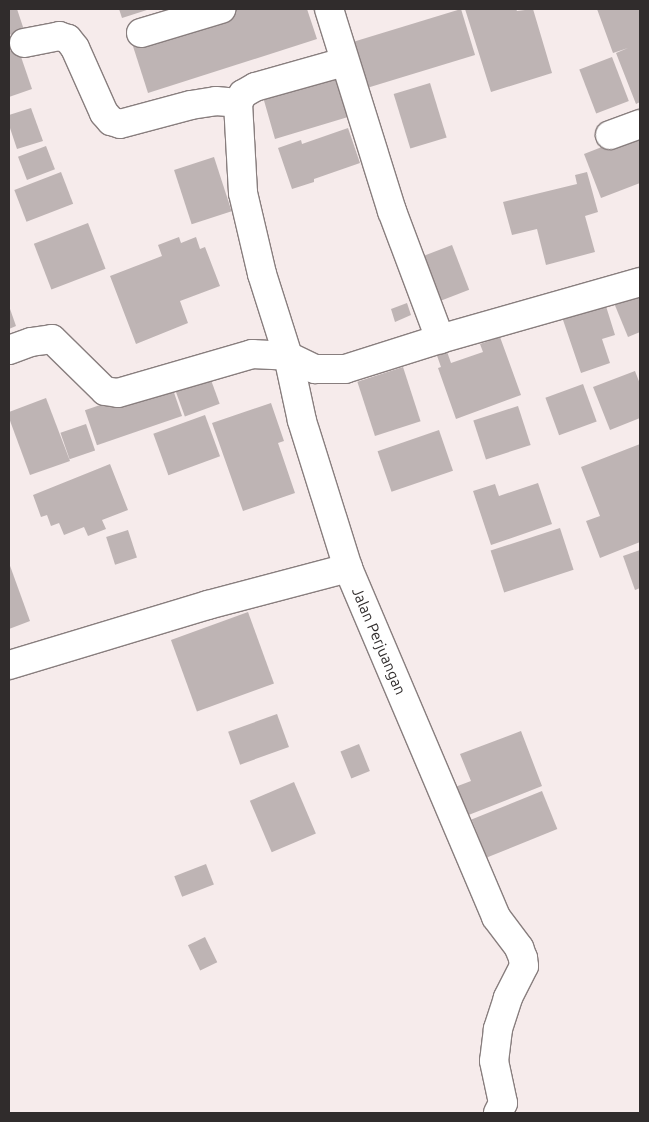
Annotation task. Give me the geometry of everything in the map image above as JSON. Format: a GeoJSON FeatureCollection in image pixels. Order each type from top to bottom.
{"type":"FeatureCollection","features":[{"type":"Feature","properties":{"kind":"street"},"geometry":{"type":"LineString","coordinates":[[141,33],[221,9]]}},
{"type":"Feature","properties":{"kind":"street"},"geometry":{"type":"LineString","coordinates":[[329,9],[392,211],[440,339]]}},
{"type":"Feature","properties":{"kind":"street"},"geometry":{"type":"LineString","coordinates":[[24,43],[59,36],[68,39],[75,48],[104,112],[110,121],[120,124],[191,105],[216,101],[238,102],[243,94],[255,87],[344,62]]}},
{"type":"Feature","properties":{"kind":"street","name":"Jalan Perjuangan"},"geometry":{"type":"LineString","coordinates":[[238,102],[243,193],[262,274],[288,356],[302,421],[348,568],[496,917],[519,948],[524,966],[508,998],[498,1029],[494,1061],[503,1104],[498,1113]]}},
{"type":"Feature","properties":{"kind":"street"},"geometry":{"type":"LineString","coordinates":[[610,135],[640,124]]}},
{"type":"Feature","properties":{"kind":"street"},"geometry":{"type":"LineString","coordinates":[[9,350],[31,342],[52,339],[105,391],[118,393],[252,354],[288,356],[315,369],[345,369],[440,339],[640,282]]}},
{"type":"Feature","properties":{"kind":"street"},"geometry":{"type":"LineString","coordinates":[[9,665],[208,605],[348,568]]}},
{"type":"Feature","properties":{"kind":"building"},"geometry":{"type":"Polygon","coordinates":[[[9,9],[17,9],[24,30],[9,35],[9,9]]]}},
{"type":"Feature","properties":{"kind":"building"},"geometry":{"type":"Polygon","coordinates":[[[119,9],[150,9],[122,18],[119,9]]]}},
{"type":"Feature","properties":{"kind":"building"},"geometry":{"type":"Polygon","coordinates":[[[228,9],[307,9],[317,39],[148,93],[131,40],[228,9]]]}},
{"type":"Feature","properties":{"kind":"building"},"geometry":{"type":"Polygon","coordinates":[[[461,9],[475,55],[360,90],[346,44],[461,9]]]}},
{"type":"Feature","properties":{"kind":"building"},"geometry":{"type":"Polygon","coordinates":[[[465,9],[516,9],[517,11],[533,9],[552,73],[491,92],[465,9]]]}},
{"type":"Feature","properties":{"kind":"building"},"geometry":{"type":"Polygon","coordinates":[[[597,9],[640,9],[640,102],[636,104],[616,53],[628,48],[613,53],[597,9]]]}},
{"type":"Feature","properties":{"kind":"building"},"geometry":{"type":"Polygon","coordinates":[[[18,48],[32,89],[9,97],[9,51],[18,48]]]}},
{"type":"Feature","properties":{"kind":"building"},"geometry":{"type":"Polygon","coordinates":[[[612,57],[629,101],[596,113],[579,70],[612,57]]]}},
{"type":"Feature","properties":{"kind":"building"},"geometry":{"type":"Polygon","coordinates":[[[314,74],[317,85],[336,79],[348,117],[275,139],[261,90],[314,74]]]}},
{"type":"Feature","properties":{"kind":"building"},"geometry":{"type":"Polygon","coordinates":[[[430,83],[447,138],[410,149],[394,94],[430,83]]]}},
{"type":"Feature","properties":{"kind":"building"},"geometry":{"type":"Polygon","coordinates":[[[31,108],[43,141],[17,149],[9,125],[9,115],[31,108]]]}},
{"type":"Feature","properties":{"kind":"building"},"geometry":{"type":"Polygon","coordinates":[[[348,128],[360,163],[292,189],[278,148],[301,140],[302,144],[348,128]]]}},
{"type":"Feature","properties":{"kind":"building"},"geometry":{"type":"Polygon","coordinates":[[[640,132],[640,183],[601,198],[584,154],[640,132]]]}},
{"type":"Feature","properties":{"kind":"building"},"geometry":{"type":"Polygon","coordinates":[[[46,146],[55,169],[27,180],[18,157],[46,146]]]}},
{"type":"Feature","properties":{"kind":"building"},"geometry":{"type":"Polygon","coordinates":[[[214,157],[232,211],[192,224],[174,170],[214,157]]]}},
{"type":"Feature","properties":{"kind":"building"},"geometry":{"type":"Polygon","coordinates":[[[61,172],[73,204],[27,222],[14,190],[61,172]]]}},
{"type":"Feature","properties":{"kind":"building"},"geometry":{"type":"Polygon","coordinates":[[[587,172],[598,212],[585,216],[595,252],[546,265],[537,229],[512,235],[503,202],[577,184],[575,175],[587,172]]]}},
{"type":"Feature","properties":{"kind":"building"},"geometry":{"type":"Polygon","coordinates":[[[88,223],[106,269],[51,290],[34,244],[88,223]]]}},
{"type":"Feature","properties":{"kind":"building"},"geometry":{"type":"Polygon","coordinates":[[[179,237],[181,243],[196,237],[200,249],[205,247],[220,286],[180,301],[188,323],[136,344],[110,276],[162,256],[158,245],[179,237]]]}},
{"type":"Feature","properties":{"kind":"building"},"geometry":{"type":"Polygon","coordinates":[[[452,245],[469,290],[429,305],[412,260],[452,245]]]}},
{"type":"Feature","properties":{"kind":"building"},"geometry":{"type":"Polygon","coordinates":[[[640,293],[640,332],[628,337],[614,303],[640,293]]]}},
{"type":"Feature","properties":{"kind":"building"},"geometry":{"type":"Polygon","coordinates":[[[407,303],[411,315],[395,322],[391,309],[407,303]]]}},
{"type":"Feature","properties":{"kind":"building"},"geometry":{"type":"Polygon","coordinates":[[[605,303],[615,335],[602,339],[610,363],[581,373],[562,317],[605,303]]]}},
{"type":"Feature","properties":{"kind":"building"},"geometry":{"type":"Polygon","coordinates":[[[9,306],[16,326],[9,329],[9,306]]]}},
{"type":"Feature","properties":{"kind":"building"},"geometry":{"type":"Polygon","coordinates":[[[500,337],[521,395],[456,419],[438,368],[441,367],[434,347],[444,343],[451,363],[483,352],[480,344],[500,337]]]}},
{"type":"Feature","properties":{"kind":"building"},"geometry":{"type":"Polygon","coordinates":[[[403,367],[421,421],[375,436],[357,382],[403,367]]]}},
{"type":"Feature","properties":{"kind":"building"},"geometry":{"type":"Polygon","coordinates":[[[207,369],[220,404],[185,416],[172,382],[207,369]]]}},
{"type":"Feature","properties":{"kind":"building"},"geometry":{"type":"Polygon","coordinates":[[[635,371],[640,384],[640,418],[610,430],[593,387],[635,371]]]}},
{"type":"Feature","properties":{"kind":"building"},"geometry":{"type":"Polygon","coordinates":[[[170,381],[182,416],[97,445],[85,410],[170,381]]]}},
{"type":"Feature","properties":{"kind":"building"},"geometry":{"type":"Polygon","coordinates":[[[583,384],[597,422],[559,435],[545,398],[583,384]]]}},
{"type":"Feature","properties":{"kind":"building"},"geometry":{"type":"Polygon","coordinates":[[[46,398],[70,461],[30,475],[9,418],[9,412],[46,398]]]}},
{"type":"Feature","properties":{"kind":"building"},"geometry":{"type":"Polygon","coordinates":[[[271,403],[284,441],[278,443],[295,493],[243,511],[212,423],[271,403]]]}},
{"type":"Feature","properties":{"kind":"building"},"geometry":{"type":"Polygon","coordinates":[[[518,406],[531,445],[486,460],[473,421],[518,406]]]}},
{"type":"Feature","properties":{"kind":"building"},"geometry":{"type":"Polygon","coordinates":[[[205,415],[220,456],[168,475],[153,434],[205,415]]]}},
{"type":"Feature","properties":{"kind":"building"},"geometry":{"type":"Polygon","coordinates":[[[86,424],[95,450],[70,459],[60,433],[86,424]]]}},
{"type":"Feature","properties":{"kind":"building"},"geometry":{"type":"Polygon","coordinates":[[[439,430],[453,471],[392,492],[378,451],[439,430]]]}},
{"type":"Feature","properties":{"kind":"building"},"geometry":{"type":"Polygon","coordinates":[[[640,444],[640,542],[600,558],[586,521],[600,516],[581,467],[640,444]]]}},
{"type":"Feature","properties":{"kind":"building"},"geometry":{"type":"Polygon","coordinates":[[[110,464],[128,510],[102,520],[106,529],[88,536],[84,527],[64,535],[59,523],[51,526],[47,515],[41,517],[33,495],[110,464]]]}},
{"type":"Feature","properties":{"kind":"building"},"geometry":{"type":"Polygon","coordinates":[[[538,483],[552,524],[491,545],[473,491],[495,484],[499,496],[538,483]]]}},
{"type":"Feature","properties":{"kind":"building"},"geometry":{"type":"Polygon","coordinates":[[[560,528],[574,570],[504,592],[491,551],[560,528]]]}},
{"type":"Feature","properties":{"kind":"building"},"geometry":{"type":"Polygon","coordinates":[[[128,530],[137,558],[115,565],[106,537],[128,530]]]}},
{"type":"Feature","properties":{"kind":"building"},"geometry":{"type":"Polygon","coordinates":[[[640,550],[640,588],[635,590],[623,556],[640,550]]]}},
{"type":"Feature","properties":{"kind":"building"},"geometry":{"type":"Polygon","coordinates":[[[9,563],[30,621],[9,629],[9,563]]]}},
{"type":"Feature","properties":{"kind":"building"},"geometry":{"type":"Polygon","coordinates":[[[248,612],[274,683],[197,711],[171,640],[248,612]]]}},
{"type":"Feature","properties":{"kind":"building"},"geometry":{"type":"Polygon","coordinates":[[[277,714],[289,747],[240,765],[228,732],[277,714]]]}},
{"type":"Feature","properties":{"kind":"building"},"geometry":{"type":"Polygon","coordinates":[[[521,731],[542,786],[466,816],[455,787],[471,781],[460,754],[521,731]]]}},
{"type":"Feature","properties":{"kind":"building"},"geometry":{"type":"Polygon","coordinates":[[[359,744],[370,771],[351,778],[340,751],[359,744]]]}},
{"type":"Feature","properties":{"kind":"building"},"geometry":{"type":"Polygon","coordinates":[[[294,782],[316,834],[272,852],[250,801],[294,782]]]}},
{"type":"Feature","properties":{"kind":"building"},"geometry":{"type":"Polygon","coordinates":[[[542,791],[557,829],[487,857],[472,819],[542,791]]]}},
{"type":"Feature","properties":{"kind":"building"},"geometry":{"type":"Polygon","coordinates":[[[206,864],[214,885],[182,897],[174,876],[206,864]]]}},
{"type":"Feature","properties":{"kind":"building"},"geometry":{"type":"Polygon","coordinates":[[[205,937],[217,962],[200,970],[188,945],[205,937]]]}}]}
